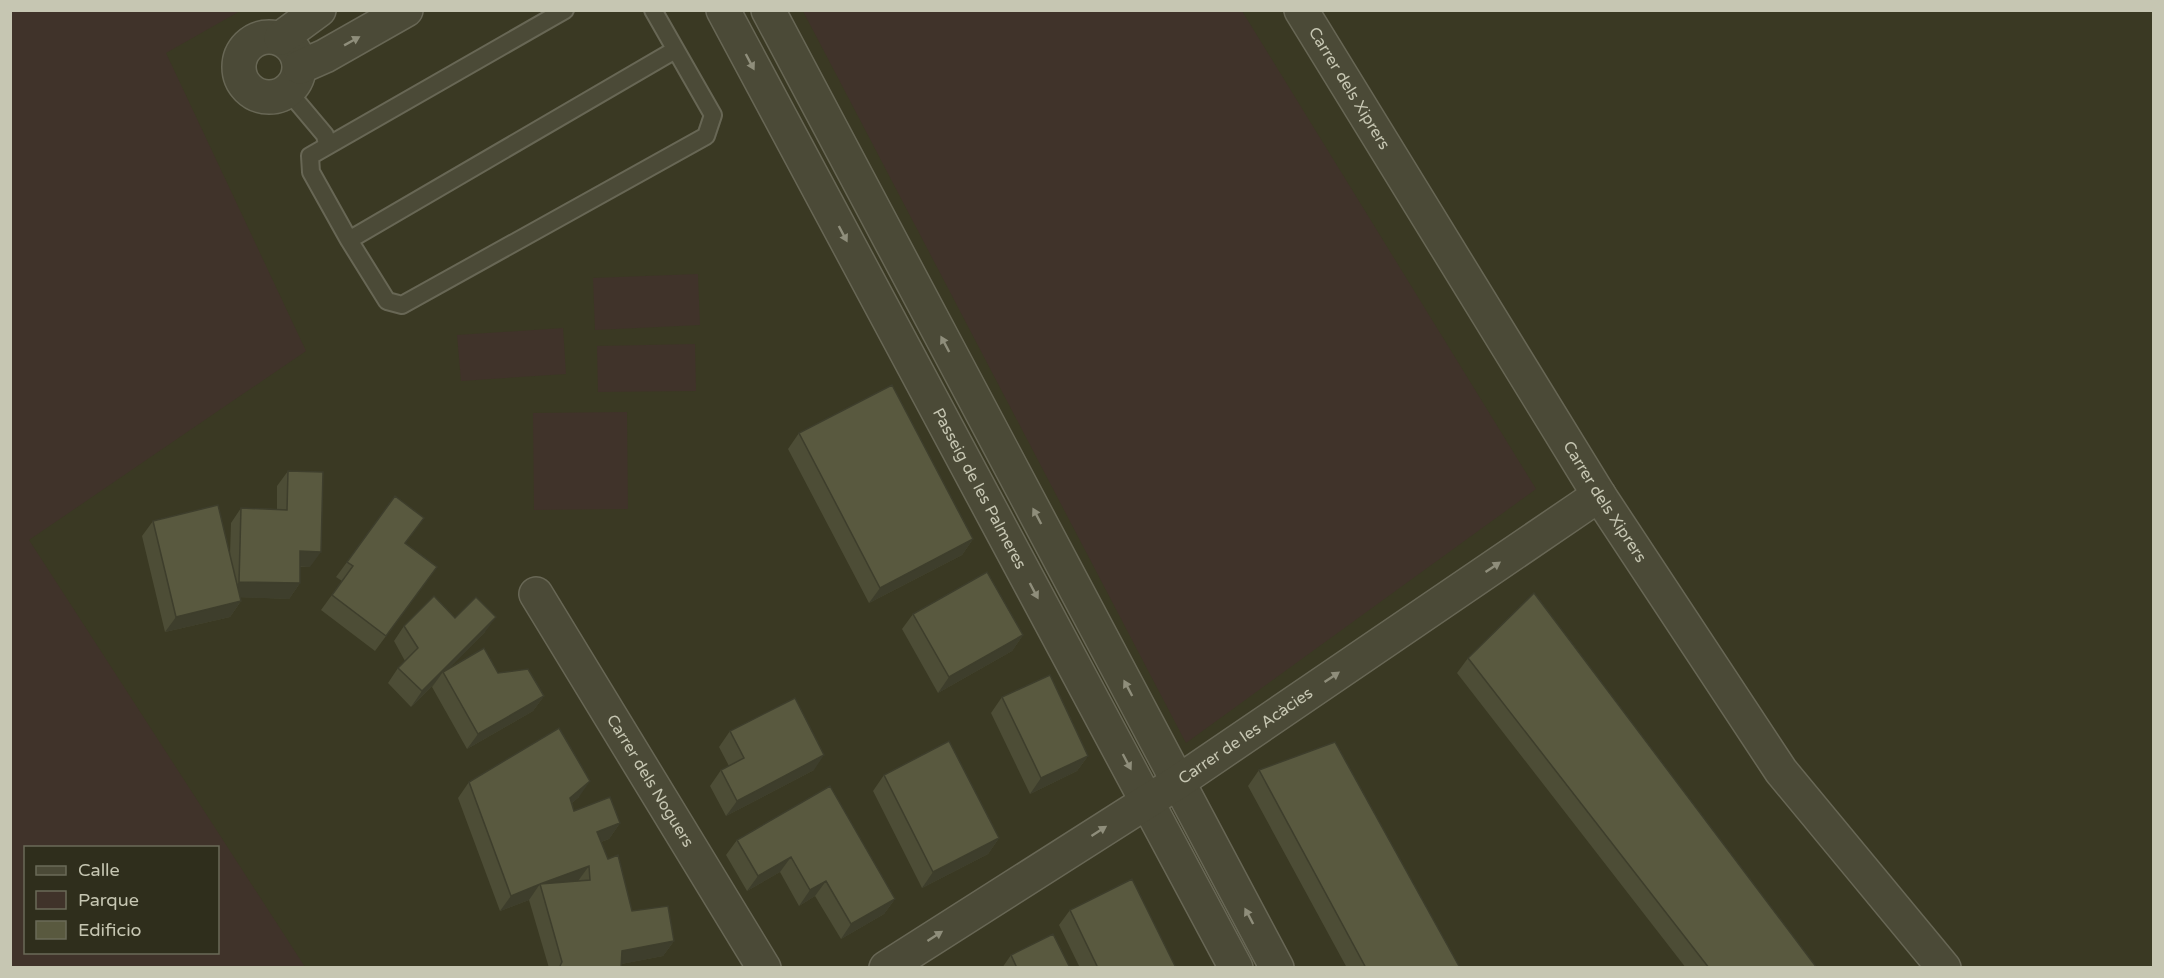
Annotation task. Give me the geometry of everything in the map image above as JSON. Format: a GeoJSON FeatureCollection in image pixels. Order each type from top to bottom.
{"type":"FeatureCollection","features":[{"type":"Feature","properties":{"kind":"street"},"geometry":{"type":"LineString","coordinates":[[281,38],[319,10]]}},
{"type":"Feature","properties":{"kind":"street"},"geometry":{"type":"LineString","coordinates":[[294,79],[296,52],[290,44],[281,38],[265,37],[246,46],[239,64],[245,86],[253,93],[268,98],[278,96],[294,79],[325,56],[405,10]]}},
{"type":"Feature","properties":{"kind":"street","name":"Passeig de les Palmeres"},"geometry":{"type":"LineString","coordinates":[[723,10],[1236,968]]}},
{"type":"Feature","properties":{"kind":"street"},"geometry":{"type":"LineString","coordinates":[[768,10],[1277,968]]}},
{"type":"Feature","properties":{"kind":"street","name":"Carrer dels Xiprers"},"geometry":{"type":"LineString","coordinates":[[1301,10],[1599,495],[1781,771],[1944,968]]}},
{"type":"Feature","properties":{"kind":"street","name":"Carrer de les Acàcies"},"geometry":{"type":"LineString","coordinates":[[886,968],[1178,782],[1599,495]]}},
{"type":"Feature","properties":{"kind":"street","name":"Carrer dels Noguers"},"geometry":{"type":"LineString","coordinates":[[536,594],[764,968]]}},
{"type":"Feature","properties":{"kind":"lane"},"geometry":{"type":"LineString","coordinates":[[566,10],[310,156],[311,172],[387,301],[402,305],[706,136],[713,115],[652,10]]}},
{"type":"Feature","properties":{"kind":"lane"},"geometry":{"type":"LineString","coordinates":[[349,240],[675,50]]}},
{"type":"Feature","properties":{"kind":"lane"},"geometry":{"type":"LineString","coordinates":[[294,79],[325,135],[327,145]]}},
{"type":"Feature","properties":{"kind":"green space"},"geometry":{"type":"Polygon","coordinates":[[[10,11],[240,11],[166,53],[306,351],[29,540],[305,967],[11,967],[10,11]]]}},
{"type":"Feature","properties":{"kind":"green space"},"geometry":{"type":"Polygon","coordinates":[[[803,11],[1242,11],[1536,489],[1186,743],[803,11]]]}},
{"type":"Feature","properties":{"kind":"green space"},"geometry":{"type":"Polygon","coordinates":[[[698,274],[700,325],[595,330],[593,278],[698,274]]]}},
{"type":"Feature","properties":{"kind":"green space"},"geometry":{"type":"Polygon","coordinates":[[[563,328],[566,374],[461,381],[457,335],[563,328]]]}},
{"type":"Feature","properties":{"kind":"green space"},"geometry":{"type":"Polygon","coordinates":[[[695,344],[696,391],[598,392],[597,346],[695,344]]]}},
{"type":"Feature","properties":{"kind":"green space"},"geometry":{"type":"Polygon","coordinates":[[[627,412],[628,509],[534,510],[533,413],[627,412]]]}},
{"type":"Feature","properties":{"kind":"building"},"geometry":{"type":"Polygon","coordinates":[[[892,385],[973,539],[880,588],[799,433],[892,385]]]}},
{"type":"Feature","properties":{"kind":"building"},"geometry":{"type":"Polygon","coordinates":[[[288,471],[323,472],[321,552],[300,551],[300,583],[239,582],[241,508],[287,510],[288,471]]]}},
{"type":"Feature","properties":{"kind":"building"},"geometry":{"type":"Polygon","coordinates":[[[395,496],[424,518],[405,543],[437,567],[386,636],[332,595],[353,566],[347,562],[395,496]]]}},
{"type":"Feature","properties":{"kind":"building"},"geometry":{"type":"Polygon","coordinates":[[[218,505],[241,601],[176,617],[153,521],[218,505]]]}},
{"type":"Feature","properties":{"kind":"building"},"geometry":{"type":"Polygon","coordinates":[[[987,572],[1023,635],[949,677],[913,614],[987,572]]]}},
{"type":"Feature","properties":{"kind":"building"},"geometry":{"type":"Polygon","coordinates":[[[1534,593],[1817,968],[1709,968],[1468,658],[1534,593]]]}},
{"type":"Feature","properties":{"kind":"building"},"geometry":{"type":"Polygon","coordinates":[[[434,596],[455,618],[476,597],[496,617],[422,691],[398,668],[418,648],[404,626],[434,596]]]}},
{"type":"Feature","properties":{"kind":"building"},"geometry":{"type":"Polygon","coordinates":[[[484,648],[498,673],[528,669],[544,696],[478,734],[443,672],[484,648]]]}},
{"type":"Feature","properties":{"kind":"building"},"geometry":{"type":"Polygon","coordinates":[[[1050,675],[1088,756],[1041,778],[1002,697],[1050,675]]]}},
{"type":"Feature","properties":{"kind":"building"},"geometry":{"type":"Polygon","coordinates":[[[795,698],[824,755],[737,801],[721,770],[744,758],[730,731],[795,698]]]}},
{"type":"Feature","properties":{"kind":"building"},"geometry":{"type":"Polygon","coordinates":[[[559,728],[590,781],[570,798],[574,811],[610,797],[620,823],[597,832],[608,859],[618,855],[632,911],[668,906],[674,941],[622,951],[621,968],[559,968],[562,962],[540,884],[511,896],[469,782],[559,728]],[[589,866],[540,884],[590,880],[589,866]]]}},
{"type":"Feature","properties":{"kind":"building"},"geometry":{"type":"Polygon","coordinates":[[[949,741],[999,838],[933,872],[884,775],[949,741]]]}},
{"type":"Feature","properties":{"kind":"building"},"geometry":{"type":"Polygon","coordinates":[[[1335,742],[1460,968],[1366,968],[1259,770],[1335,742]]]}},
{"type":"Feature","properties":{"kind":"building"},"geometry":{"type":"Polygon","coordinates":[[[830,786],[895,899],[851,924],[826,881],[810,890],[791,857],[758,876],[737,840],[830,786]]]}},
{"type":"Feature","properties":{"kind":"building"},"geometry":{"type":"Polygon","coordinates":[[[1132,879],[1176,968],[1098,968],[1070,910],[1132,879]]]}},
{"type":"Feature","properties":{"kind":"building"},"geometry":{"type":"Polygon","coordinates":[[[1053,934],[1070,968],[1017,968],[1011,955],[1053,934]]]}}]}
